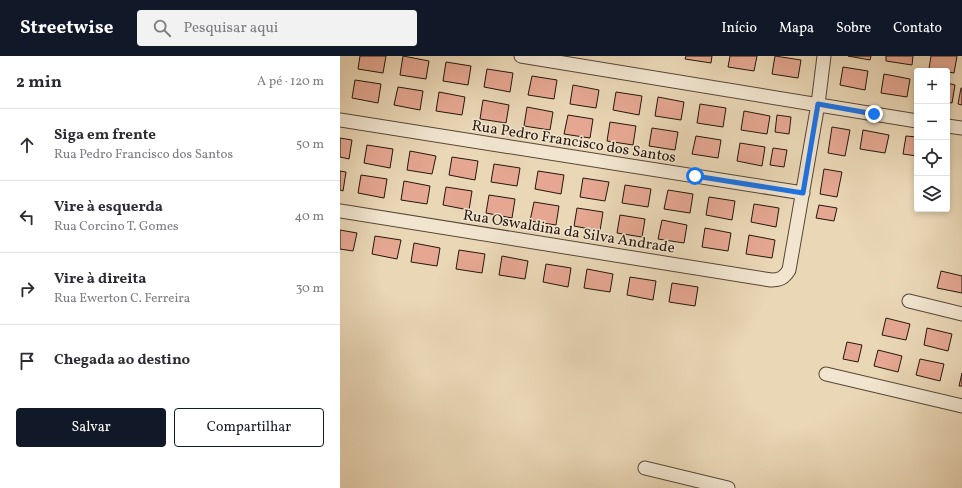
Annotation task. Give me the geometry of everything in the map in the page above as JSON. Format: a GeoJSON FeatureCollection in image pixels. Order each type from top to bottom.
{"type":"FeatureCollection","features":[{"type":"Feature","properties":{"kind":"street"},"geometry":{"type":"LineString","coordinates":[[521,56],[914,120]]}},
{"type":"Feature","properties":{"kind":"street"},"geometry":{"type":"LineString","coordinates":[[803,193],[818,104],[824,56]]}},
{"type":"Feature","properties":{"kind":"street","name":"Rua Pedro Francisco dos Santos"},"geometry":{"type":"LineString","coordinates":[[340,120],[803,193]]}},
{"type":"Feature","properties":{"kind":"street"},"geometry":{"type":"LineString","coordinates":[[950,126],[962,128]]}},
{"type":"Feature","properties":{"kind":"street","name":"Rua Oswaldina da Silva Andrade"},"geometry":{"type":"LineString","coordinates":[[340,211],[771,280],[779,280],[785,276],[789,270],[803,193]]}},
{"type":"Feature","properties":{"kind":"street"},"geometry":{"type":"LineString","coordinates":[[909,301],[962,314]]}},
{"type":"Feature","properties":{"kind":"street"},"geometry":{"type":"LineString","coordinates":[[826,374],[962,406]]}},
{"type":"Feature","properties":{"kind":"street"},"geometry":{"type":"LineString","coordinates":[[645,468],[728,488]]}},
{"type":"Feature","properties":{"kind":"building"},"geometry":{"type":"Polygon","coordinates":[[[360,56],[386,56],[383,73],[358,69],[360,56]]]}},
{"type":"Feature","properties":{"kind":"building"},"geometry":{"type":"Polygon","coordinates":[[[403,56],[429,61],[426,79],[400,75],[403,56]]]}},
{"type":"Feature","properties":{"kind":"building"},"geometry":{"type":"Polygon","coordinates":[[[686,56],[712,56],[711,63],[685,59],[686,56]]]}},
{"type":"Feature","properties":{"kind":"building"},"geometry":{"type":"Polygon","coordinates":[[[730,56],[757,56],[754,71],[728,67],[730,56]]]}},
{"type":"Feature","properties":{"kind":"building"},"geometry":{"type":"Polygon","coordinates":[[[775,56],[801,60],[798,78],[772,74],[775,56]]]}},
{"type":"Feature","properties":{"kind":"building"},"geometry":{"type":"Polygon","coordinates":[[[848,56],[871,56],[870,60],[848,56]]]}},
{"type":"Feature","properties":{"kind":"building"},"geometry":{"type":"Polygon","coordinates":[[[886,56],[913,56],[912,65],[886,61],[886,56]]]}},
{"type":"Feature","properties":{"kind":"building"},"geometry":{"type":"Polygon","coordinates":[[[931,56],[957,56],[954,73],[950,72],[950,68],[929,68],[931,56]]]}},
{"type":"Feature","properties":{"kind":"building"},"geometry":{"type":"Polygon","coordinates":[[[446,62],[471,66],[468,85],[443,81],[446,62]]]}},
{"type":"Feature","properties":{"kind":"building"},"geometry":{"type":"Polygon","coordinates":[[[843,67],[868,71],[865,90],[840,85],[843,67]]]}},
{"type":"Feature","properties":{"kind":"building"},"geometry":{"type":"Polygon","coordinates":[[[487,69],[513,73],[510,92],[484,87],[487,69]]]}},
{"type":"Feature","properties":{"kind":"building"},"geometry":{"type":"Polygon","coordinates":[[[884,74],[910,79],[907,97],[881,93],[884,74]]]}},
{"type":"Feature","properties":{"kind":"building"},"geometry":{"type":"Polygon","coordinates":[[[532,76],[557,80],[554,99],[528,95],[532,76]]]}},
{"type":"Feature","properties":{"kind":"building"},"geometry":{"type":"Polygon","coordinates":[[[355,80],[381,84],[378,103],[352,98],[355,80]]]}},
{"type":"Feature","properties":{"kind":"building"},"geometry":{"type":"Polygon","coordinates":[[[950,84],[955,85],[952,103],[950,103],[950,84]]]}},
{"type":"Feature","properties":{"kind":"building"},"geometry":{"type":"Polygon","coordinates":[[[573,85],[599,90],[596,108],[570,104],[573,85]]]}},
{"type":"Feature","properties":{"kind":"building"},"geometry":{"type":"Polygon","coordinates":[[[398,87],[423,91],[420,110],[394,105],[398,87]]]}},
{"type":"Feature","properties":{"kind":"building"},"geometry":{"type":"Polygon","coordinates":[[[962,88],[962,105],[958,104],[962,88]]]}},
{"type":"Feature","properties":{"kind":"building"},"geometry":{"type":"Polygon","coordinates":[[[439,92],[465,97],[462,115],[436,111],[439,92]]]}},
{"type":"Feature","properties":{"kind":"building"},"geometry":{"type":"Polygon","coordinates":[[[616,92],[642,96],[639,115],[613,110],[616,92]]]}},
{"type":"Feature","properties":{"kind":"building"},"geometry":{"type":"Polygon","coordinates":[[[658,97],[684,102],[681,120],[655,116],[658,97]]]}},
{"type":"Feature","properties":{"kind":"building"},"geometry":{"type":"Polygon","coordinates":[[[483,100],[509,105],[506,123],[480,119],[483,100]]]}},
{"type":"Feature","properties":{"kind":"building"},"geometry":{"type":"Polygon","coordinates":[[[700,104],[726,108],[723,127],[697,123],[700,104]]]}},
{"type":"Feature","properties":{"kind":"building"},"geometry":{"type":"Polygon","coordinates":[[[527,107],[553,112],[550,130],[524,126],[527,107]]]}},
{"type":"Feature","properties":{"kind":"building"},"geometry":{"type":"Polygon","coordinates":[[[744,111],[770,116],[767,134],[741,130],[744,111]]]}},
{"type":"Feature","properties":{"kind":"building"},"geometry":{"type":"Polygon","coordinates":[[[568,115],[593,119],[590,138],[564,134],[568,115]]]}},
{"type":"Feature","properties":{"kind":"building"},"geometry":{"type":"Polygon","coordinates":[[[777,115],[791,117],[789,134],[775,132],[777,115]]]}},
{"type":"Feature","properties":{"kind":"building"},"geometry":{"type":"Polygon","coordinates":[[[610,122],[636,126],[633,145],[607,141],[610,122]]]}},
{"type":"Feature","properties":{"kind":"building"},"geometry":{"type":"Polygon","coordinates":[[[832,127],[850,130],[845,156],[828,153],[832,127]]]}},
{"type":"Feature","properties":{"kind":"building"},"geometry":{"type":"Polygon","coordinates":[[[652,128],[678,132],[675,150],[649,146],[652,128]]]}},
{"type":"Feature","properties":{"kind":"building"},"geometry":{"type":"Polygon","coordinates":[[[863,130],[889,135],[885,153],[860,149],[863,130]]]}},
{"type":"Feature","properties":{"kind":"building"},"geometry":{"type":"Polygon","coordinates":[[[696,136],[721,140],[718,158],[692,154],[696,136]]]}},
{"type":"Feature","properties":{"kind":"building"},"geometry":{"type":"Polygon","coordinates":[[[906,136],[914,137],[914,156],[903,154],[906,136]]]}},
{"type":"Feature","properties":{"kind":"building"},"geometry":{"type":"Polygon","coordinates":[[[340,138],[352,140],[349,159],[340,157],[340,138]]]}},
{"type":"Feature","properties":{"kind":"building"},"geometry":{"type":"Polygon","coordinates":[[[740,143],[765,147],[762,166],[737,161],[740,143]]]}},
{"type":"Feature","properties":{"kind":"building"},"geometry":{"type":"Polygon","coordinates":[[[367,145],[393,149],[390,168],[364,163],[367,145]]]}},
{"type":"Feature","properties":{"kind":"building"},"geometry":{"type":"Polygon","coordinates":[[[773,148],[787,150],[784,167],[770,165],[773,148]]]}},
{"type":"Feature","properties":{"kind":"building"},"geometry":{"type":"Polygon","coordinates":[[[410,151],[436,156],[432,174],[407,170],[410,151]]]}},
{"type":"Feature","properties":{"kind":"building"},"geometry":{"type":"Polygon","coordinates":[[[452,157],[478,161],[475,180],[449,175],[452,157]]]}},
{"type":"Feature","properties":{"kind":"building"},"geometry":{"type":"Polygon","coordinates":[[[494,164],[520,168],[517,186],[491,182],[494,164]]]}},
{"type":"Feature","properties":{"kind":"building"},"geometry":{"type":"Polygon","coordinates":[[[824,169],[842,172],[837,197],[820,194],[824,169]]]}},
{"type":"Feature","properties":{"kind":"building"},"geometry":{"type":"Polygon","coordinates":[[[340,171],[346,172],[343,191],[340,190],[340,171]]]}},
{"type":"Feature","properties":{"kind":"building"},"geometry":{"type":"Polygon","coordinates":[[[538,171],[564,175],[561,194],[535,189],[538,171]]]}},
{"type":"Feature","properties":{"kind":"building"},"geometry":{"type":"Polygon","coordinates":[[[361,175],[387,179],[384,198],[358,193],[361,175]]]}},
{"type":"Feature","properties":{"kind":"building"},"geometry":{"type":"Polygon","coordinates":[[[583,178],[609,182],[605,201],[580,197],[583,178]]]}},
{"type":"Feature","properties":{"kind":"building"},"geometry":{"type":"Polygon","coordinates":[[[404,181],[430,186],[427,204],[401,200],[404,181]]]}},
{"type":"Feature","properties":{"kind":"building"},"geometry":{"type":"Polygon","coordinates":[[[625,185],[651,189],[648,207],[622,203],[625,185]]]}},
{"type":"Feature","properties":{"kind":"building"},"geometry":{"type":"Polygon","coordinates":[[[446,187],[472,191],[469,210],[443,205],[446,187]]]}},
{"type":"Feature","properties":{"kind":"building"},"geometry":{"type":"Polygon","coordinates":[[[668,190],[693,194],[690,213],[664,209],[668,190]]]}},
{"type":"Feature","properties":{"kind":"building"},"geometry":{"type":"Polygon","coordinates":[[[489,195],[515,199],[512,218],[486,213],[489,195]]]}},
{"type":"Feature","properties":{"kind":"building"},"geometry":{"type":"Polygon","coordinates":[[[709,197],[735,201],[732,220],[706,215],[709,197]]]}},
{"type":"Feature","properties":{"kind":"building"},"geometry":{"type":"Polygon","coordinates":[[[534,202],[559,206],[556,225],[530,221],[534,202]]]}},
{"type":"Feature","properties":{"kind":"building"},"geometry":{"type":"Polygon","coordinates":[[[754,204],[779,208],[776,227],[751,222],[754,204]]]}},
{"type":"Feature","properties":{"kind":"building"},"geometry":{"type":"Polygon","coordinates":[[[819,205],[837,208],[834,221],[816,218],[819,205]]]}},
{"type":"Feature","properties":{"kind":"building"},"geometry":{"type":"Polygon","coordinates":[[[577,208],[603,212],[600,231],[574,226],[577,208]]]}},
{"type":"Feature","properties":{"kind":"building"},"geometry":{"type":"Polygon","coordinates":[[[620,215],[645,219],[642,237],[617,233],[620,215]]]}},
{"type":"Feature","properties":{"kind":"building"},"geometry":{"type":"Polygon","coordinates":[[[662,220],[687,225],[684,243],[658,239],[662,220]]]}},
{"type":"Feature","properties":{"kind":"building"},"geometry":{"type":"Polygon","coordinates":[[[705,228],[731,233],[728,251],[702,247],[705,228]]]}},
{"type":"Feature","properties":{"kind":"building"},"geometry":{"type":"Polygon","coordinates":[[[340,230],[357,233],[353,251],[340,249],[340,230]]]}},
{"type":"Feature","properties":{"kind":"building"},"geometry":{"type":"Polygon","coordinates":[[[749,235],[775,240],[772,258],[746,254],[749,235]]]}},
{"type":"Feature","properties":{"kind":"building"},"geometry":{"type":"Polygon","coordinates":[[[375,236],[401,240],[397,259],[372,254],[375,236]]]}},
{"type":"Feature","properties":{"kind":"building"},"geometry":{"type":"Polygon","coordinates":[[[414,243],[440,248],[437,266],[411,262],[414,243]]]}},
{"type":"Feature","properties":{"kind":"building"},"geometry":{"type":"Polygon","coordinates":[[[459,250],[485,254],[482,273],[456,269],[459,250]]]}},
{"type":"Feature","properties":{"kind":"building"},"geometry":{"type":"Polygon","coordinates":[[[502,256],[528,261],[525,279],[499,275],[502,256]]]}},
{"type":"Feature","properties":{"kind":"building"},"geometry":{"type":"Polygon","coordinates":[[[546,264],[571,268],[568,287],[543,282],[546,264]]]}},
{"type":"Feature","properties":{"kind":"building"},"geometry":{"type":"Polygon","coordinates":[[[587,269],[613,274],[610,292],[584,288],[587,269]]]}},
{"type":"Feature","properties":{"kind":"building"},"geometry":{"type":"Polygon","coordinates":[[[941,271],[962,276],[962,293],[937,288],[941,271]]]}},
{"type":"Feature","properties":{"kind":"building"},"geometry":{"type":"Polygon","coordinates":[[[630,277],[656,281],[653,300],[627,295],[630,277]]]}},
{"type":"Feature","properties":{"kind":"building"},"geometry":{"type":"Polygon","coordinates":[[[672,283],[698,287],[695,306],[669,302],[672,283]]]}},
{"type":"Feature","properties":{"kind":"building"},"geometry":{"type":"Polygon","coordinates":[[[886,318],[910,324],[906,340],[882,335],[886,318]]]}},
{"type":"Feature","properties":{"kind":"building"},"geometry":{"type":"Polygon","coordinates":[[[927,328],[952,334],[948,351],[924,345],[927,328]]]}},
{"type":"Feature","properties":{"kind":"building"},"geometry":{"type":"Polygon","coordinates":[[[847,342],[862,345],[858,362],[843,359],[847,342]]]}},
{"type":"Feature","properties":{"kind":"building"},"geometry":{"type":"Polygon","coordinates":[[[878,350],[902,356],[898,372],[874,366],[878,350]]]}},
{"type":"Feature","properties":{"kind":"building"},"geometry":{"type":"Polygon","coordinates":[[[920,359],[944,364],[940,381],[916,375],[920,359]]]}},
{"type":"Feature","properties":{"kind":"building"},"geometry":{"type":"Polygon","coordinates":[[[962,373],[962,386],[959,386],[962,373]]]}},
{"type":"Feature","properties":{"kind":"route"},"geometry":{"type":"LineString","coordinates":[[695,176],[803,193],[818,104],[874,114]]}}]}
